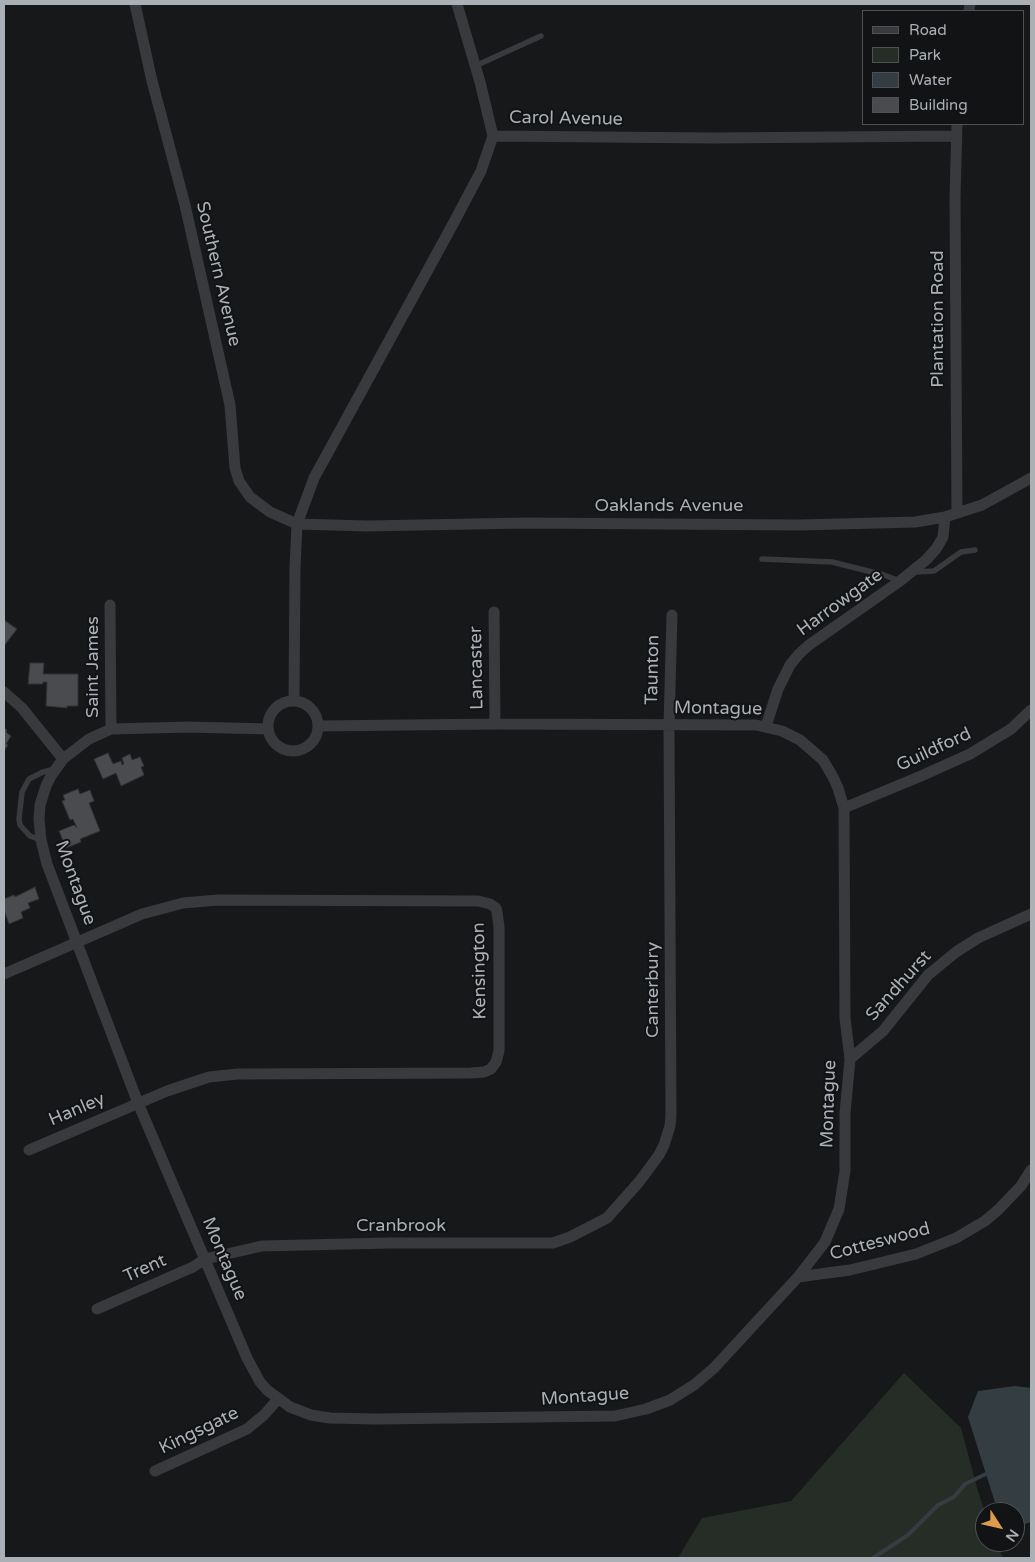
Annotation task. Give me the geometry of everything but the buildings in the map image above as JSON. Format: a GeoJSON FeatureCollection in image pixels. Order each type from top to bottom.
{"type":"FeatureCollection","features":[{"type":"Feature","properties":{"kind":"street","name":"Southern Avenue"},"geometry":{"type":"LineString","coordinates":[[135,4],[152,81],[185,205],[230,405],[235,468],[239,481],[250,496],[270,512],[297,524]]}},
{"type":"Feature","properties":{"kind":"street"},"geometry":{"type":"LineString","coordinates":[[457,4],[493,136]]}},
{"type":"Feature","properties":{"kind":"street","name":"Plantation Road"},"geometry":{"type":"LineString","coordinates":[[957,125],[955,136],[957,513]]}},
{"type":"Feature","properties":{"kind":"street","name":"Carol Avenue"},"geometry":{"type":"LineString","coordinates":[[294,701],[297,524],[314,478],[481,171],[493,136],[686,138],[955,136]]}},
{"type":"Feature","properties":{"kind":"street","name":"Oaklands Avenue"},"geometry":{"type":"LineString","coordinates":[[297,524],[397,526],[554,523],[799,525],[915,522],[945,517],[982,505],[1031,478]]}},
{"type":"Feature","properties":{"kind":"street","name":"Harrowgate"},"geometry":{"type":"LineString","coordinates":[[766,726],[778,689],[790,665],[799,654],[809,644],[900,582],[926,560],[940,544],[944,532],[945,517]]}},
{"type":"Feature","properties":{"kind":"street","name":"Saint James"},"geometry":{"type":"LineString","coordinates":[[110,606],[111,729]]}},
{"type":"Feature","properties":{"kind":"street","name":"Lancaster"},"geometry":{"type":"LineString","coordinates":[[494,612],[495,724]]}},
{"type":"Feature","properties":{"kind":"street","name":"Taunton"},"geometry":{"type":"LineString","coordinates":[[669,725],[672,615]]}},
{"type":"Feature","properties":{"kind":"street"},"geometry":{"type":"LineString","coordinates":[[4,692],[22,708],[63,759]]}},
{"type":"Feature","properties":{"kind":"street"},"geometry":{"type":"LineString","coordinates":[[294,701],[301,702],[314,711],[318,726],[317,734],[307,747],[291,751],[283,749],[276,744],[268,729],[272,713],[285,702],[294,701]]}},
{"type":"Feature","properties":{"kind":"street","name":"Guildford"},"geometry":{"type":"LineString","coordinates":[[844,808],[970,754],[1011,729],[1031,710]]}},
{"type":"Feature","properties":{"kind":"street","name":"Montague"},"geometry":{"type":"LineString","coordinates":[[268,729],[189,727],[111,729],[88,739],[63,759],[48,781],[40,805],[39,819],[41,840],[48,864],[138,1103],[247,1358],[260,1382],[278,1399],[290,1407],[305,1413],[330,1418],[615,1416],[630,1414],[670,1400],[694,1385],[714,1368],[798,1277],[824,1242],[839,1209],[845,1171],[845,1113],[850,1059],[845,1018],[844,808],[838,788],[823,760],[800,740],[766,726],[495,724],[318,726]]}},
{"type":"Feature","properties":{"kind":"street","name":"Canterbury"},"geometry":{"type":"LineString","coordinates":[[594,1226],[607,1218],[649,1170],[664,1145],[670,1126],[669,725]]}},
{"type":"Feature","properties":{"kind":"street","name":"Kensington"},"geometry":{"type":"LineString","coordinates":[[78,941],[142,914],[184,902],[218,900],[478,901],[490,904],[497,912],[499,927],[499,1051],[496,1062],[491,1069],[484,1072],[471,1073],[238,1074],[209,1076],[138,1103]]}},
{"type":"Feature","properties":{"kind":"street","name":"Sandhurst"},"geometry":{"type":"LineString","coordinates":[[850,1059],[883,1031],[928,975],[956,952],[978,938],[1031,914]]}},
{"type":"Feature","properties":{"kind":"street"},"geometry":{"type":"LineString","coordinates":[[4,974],[78,941]]}},
{"type":"Feature","properties":{"kind":"street","name":"Hanley"},"geometry":{"type":"LineString","coordinates":[[30,1150],[138,1103]]}},
{"type":"Feature","properties":{"kind":"street","name":"Cotteswood"},"geometry":{"type":"LineString","coordinates":[[798,1277],[850,1270],[916,1254],[956,1238],[985,1221],[998,1210],[1021,1186],[1031,1170]]}},
{"type":"Feature","properties":{"kind":"street","name":"Cranbrook"},"geometry":{"type":"LineString","coordinates":[[205,1259],[262,1246],[284,1244],[547,1244],[570,1237],[594,1226]]}},
{"type":"Feature","properties":{"kind":"street","name":"Trent"},"geometry":{"type":"LineString","coordinates":[[97,1308],[193,1267],[205,1259]]}},
{"type":"Feature","properties":{"kind":"street","name":"Kingsgate"},"geometry":{"type":"LineString","coordinates":[[155,1471],[247,1429],[264,1415],[278,1399]]}},
{"type":"Feature","properties":{"kind":"lane"},"geometry":{"type":"LineString","coordinates":[[475,66],[541,36]]}},
{"type":"Feature","properties":{"kind":"lane"},"geometry":{"type":"LineString","coordinates":[[912,572],[934,571],[962,552],[976,550]]}},
{"type":"Feature","properties":{"kind":"lane"},"geometry":{"type":"LineString","coordinates":[[762,559],[832,562],[884,575],[900,582]]}},
{"type":"Feature","properties":{"kind":"lane"},"geometry":{"type":"LineString","coordinates":[[41,840],[30,836],[20,825],[22,792],[29,779],[43,772],[56,769]]}},
{"type":"Feature","properties":{"kind":"green space"},"geometry":{"type":"Polygon","coordinates":[[[904,1373],[961,1428],[982,1502],[975,1502],[975,1552],[1000,1552],[1003,1558],[678,1558],[702,1518],[791,1501],[904,1373]]]}},
{"type":"Feature","properties":{"kind":"water"},"geometry":{"type":"Polygon","coordinates":[[[1015,1386],[1031,1388],[1031,1522],[1025,1524],[1025,1502],[995,1502],[968,1417],[978,1391],[1015,1386]]]}},
{"type":"Feature","properties":{"kind":"waterway"},"geometry":{"type":"LineString","coordinates":[[873,1558],[908,1535],[938,1505],[954,1497],[965,1484],[986,1474]]}}]}
